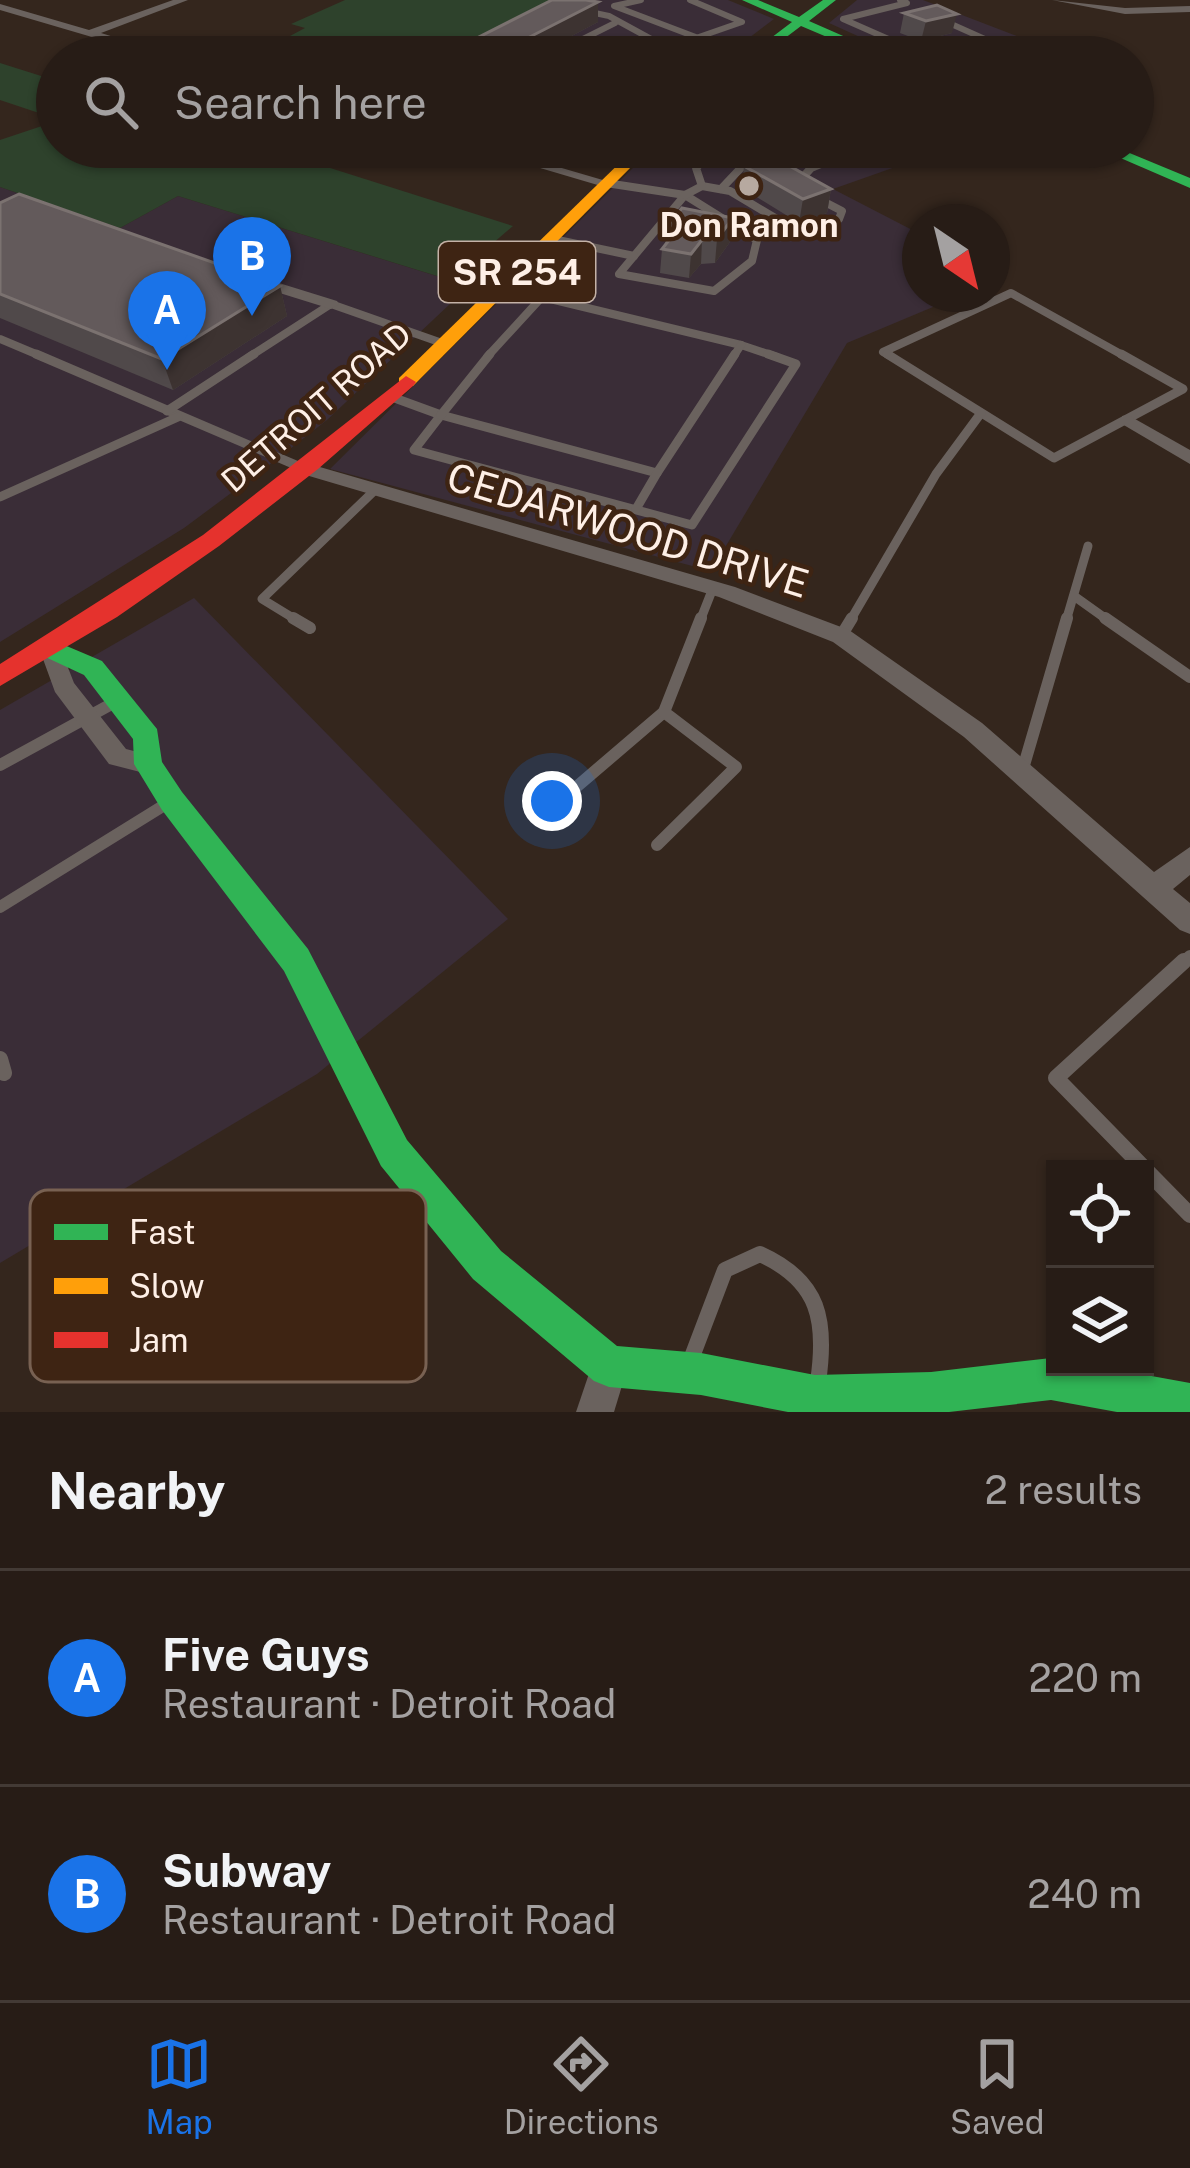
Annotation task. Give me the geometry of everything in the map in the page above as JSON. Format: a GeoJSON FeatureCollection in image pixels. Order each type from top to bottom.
{"type":"FeatureCollection","features":[{"type":"Feature","properties":{"kind":"main road"},"geometry":{"type":"LineString","coordinates":[[781,36],[830,0]]}},
{"type":"Feature","properties":{"kind":"main road"},"geometry":{"type":"LineString","coordinates":[[754,1],[843,36]]}},
{"type":"Feature","properties":{"kind":"main road","name":"DETROIT ROAD"},"geometry":{"type":"LineString","coordinates":[[0,676],[222,536],[306,469],[388,396],[622,168]]}},
{"type":"Feature","properties":{"kind":"main road"},"geometry":{"type":"LineString","coordinates":[[1153,168],[1190,183]]}},
{"type":"Feature","properties":{"kind":"main road"},"geometry":{"type":"LineString","coordinates":[[50,648],[93,668],[147,737],[148,764],[296,960],[394,1153],[425,1190]]}},
{"type":"Feature","properties":{"kind":"main road"},"geometry":{"type":"LineString","coordinates":[[426,1192],[487,1265],[609,1366],[686,1373],[813,1404],[1051,1379],[1171,1404]]}},
{"type":"Feature","properties":{"kind":"street"},"geometry":{"type":"LineString","coordinates":[[90,33],[183,0]]}},
{"type":"Feature","properties":{"kind":"street"},"geometry":{"type":"LineString","coordinates":[[1057,0],[1099,8],[1104,16],[1132,23],[1160,22],[1168,17],[1165,12],[1190,9]]}},
{"type":"Feature","properties":{"kind":"street"},"geometry":{"type":"LineString","coordinates":[[0,7],[100,36]]}},
{"type":"Feature","properties":{"kind":"street"},"geometry":{"type":"LineString","coordinates":[[552,168],[607,183]]}},
{"type":"Feature","properties":{"kind":"street"},"geometry":{"type":"LineString","coordinates":[[225,272],[331,304]]}},
{"type":"Feature","properties":{"kind":"street"},"geometry":{"type":"LineString","coordinates":[[1128,420],[1190,458]]}},
{"type":"Feature","properties":{"kind":"street","name":"CEDARWOOD DRIVE"},"geometry":{"type":"LineString","coordinates":[[306,469],[712,588],[841,636],[973,730],[1190,921]]}},
{"type":"Feature","properties":{"kind":"street"},"geometry":{"type":"LineString","coordinates":[[50,648],[63,686],[118,758],[148,764]]}},
{"type":"Feature","properties":{"kind":"street"},"geometry":{"type":"LineString","coordinates":[[1153,889],[1190,859]]}},
{"type":"Feature","properties":{"kind":"street"},"geometry":{"type":"LineString","coordinates":[[595,1412],[609,1366]]}},
{"type":"Feature","properties":{"kind":"lane"},"geometry":{"type":"LineString","coordinates":[[590,12],[641,0]]}},
{"type":"Feature","properties":{"kind":"lane"},"geometry":{"type":"LineString","coordinates":[[690,0],[742,22],[701,36]]}},
{"type":"Feature","properties":{"kind":"lane"},"geometry":{"type":"LineString","coordinates":[[865,36],[843,20],[903,1],[923,9]]}},
{"type":"Feature","properties":{"kind":"lane"},"geometry":{"type":"LineString","coordinates":[[614,6],[690,36]]}},
{"type":"Feature","properties":{"kind":"lane"},"geometry":{"type":"LineString","coordinates":[[575,9],[641,36]]}},
{"type":"Feature","properties":{"kind":"lane"},"geometry":{"type":"LineString","coordinates":[[933,17],[980,34],[973,36]]}},
{"type":"Feature","properties":{"kind":"lane"},"geometry":{"type":"LineString","coordinates":[[589,36],[615,23]]}},
{"type":"Feature","properties":{"kind":"lane"},"geometry":{"type":"LineString","coordinates":[[889,36],[893,27]]}},
{"type":"Feature","properties":{"kind":"lane"},"geometry":{"type":"LineString","coordinates":[[696,168],[702,186]]}},
{"type":"Feature","properties":{"kind":"lane"},"geometry":{"type":"LineString","coordinates":[[721,189],[741,168]]}},
{"type":"Feature","properties":{"kind":"lane"},"geometry":{"type":"LineString","coordinates":[[607,183],[685,196],[757,240],[752,261],[714,291],[620,274],[685,196],[702,186],[721,189],[802,234],[839,219],[842,211],[794,187],[811,168]]}},
{"type":"Feature","properties":{"kind":"lane"},"geometry":{"type":"LineString","coordinates":[[553,239],[634,256]]}},
{"type":"Feature","properties":{"kind":"lane"},"geometry":{"type":"LineString","coordinates":[[500,288],[542,297],[741,345],[796,364],[692,525],[414,450],[542,297]]}},
{"type":"Feature","properties":{"kind":"lane"},"geometry":{"type":"LineString","coordinates":[[1011,293],[1183,389],[1054,458],[981,413],[883,352],[1011,293]]}},
{"type":"Feature","properties":{"kind":"lane"},"geometry":{"type":"LineString","coordinates":[[0,497],[172,414],[331,304],[443,343]]}},
{"type":"Feature","properties":{"kind":"lane"},"geometry":{"type":"LineString","coordinates":[[0,339],[306,469]]}},
{"type":"Feature","properties":{"kind":"lane"},"geometry":{"type":"LineString","coordinates":[[636,509],[741,345]]}},
{"type":"Feature","properties":{"kind":"lane"},"geometry":{"type":"LineString","coordinates":[[388,396],[440,415],[657,473]]}},
{"type":"Feature","properties":{"kind":"lane"},"geometry":{"type":"LineString","coordinates":[[841,636],[936,474],[981,413]]}},
{"type":"Feature","properties":{"kind":"lane"},"geometry":{"type":"LineString","coordinates":[[310,628],[262,599],[375,490]]}},
{"type":"Feature","properties":{"kind":"lane"},"geometry":{"type":"LineString","coordinates":[[1022,773],[1088,546]]}},
{"type":"Feature","properties":{"kind":"lane"},"geometry":{"type":"LineString","coordinates":[[574,789],[664,712],[712,588]]}},
{"type":"Feature","properties":{"kind":"lane"},"geometry":{"type":"LineString","coordinates":[[1075,596],[1190,677]]}},
{"type":"Feature","properties":{"kind":"lane"},"geometry":{"type":"LineString","coordinates":[[0,765],[118,701]]}},
{"type":"Feature","properties":{"kind":"lane"},"geometry":{"type":"LineString","coordinates":[[657,845],[736,767],[664,712]]}},
{"type":"Feature","properties":{"kind":"lane"},"geometry":{"type":"LineString","coordinates":[[0,908],[172,801]]}},
{"type":"Feature","properties":{"kind":"lane"},"geometry":{"type":"LineString","coordinates":[[1136,1160],[1056,1078],[1190,956]]}},
{"type":"Feature","properties":{"kind":"lane"},"geometry":{"type":"LineString","coordinates":[[1154,1178],[1190,1215]]}},
{"type":"Feature","properties":{"kind":"lane"},"geometry":{"type":"LineString","coordinates":[[686,1373],[724,1270],[760,1254],[796,1272],[818,1301],[825,1340],[813,1404]]}},
{"type":"Feature","properties":{"kind":"shaded area"},"geometry":{"type":"Polygon","coordinates":[[[573,0],[728,0],[774,19],[752,36],[485,36],[573,0]]]}},
{"type":"Feature","properties":{"kind":"shaded area"},"geometry":{"type":"Polygon","coordinates":[[[857,0],[923,0],[1016,36],[858,36],[829,23],[857,0]]]}},
{"type":"Feature","properties":{"kind":"shaded area"},"geometry":{"type":"Polygon","coordinates":[[[633,168],[892,168],[833,189],[902,225],[902,312],[921,312],[847,343],[711,571],[330,469],[633,168]]]}},
{"type":"Feature","properties":{"kind":"shaded area"},"geometry":{"type":"Polygon","coordinates":[[[0,187],[120,228],[178,196],[469,286],[327,420],[277,459],[184,528],[0,642],[0,187]]]}},
{"type":"Feature","properties":{"kind":"shaded area"},"geometry":{"type":"Polygon","coordinates":[[[194,598],[508,919],[317,1074],[122,1190],[30,1190],[30,1245],[0,1263],[0,710],[194,598]]]}},
{"type":"Feature","properties":{"kind":"green space"},"geometry":{"type":"Polygon","coordinates":[[[345,0],[573,0],[485,36],[290,36],[305,28],[291,24],[345,0]]]}},
{"type":"Feature","properties":{"kind":"green space"},"geometry":{"type":"Polygon","coordinates":[[[0,63],[36,74],[36,112],[0,100],[0,63]]]}},
{"type":"Feature","properties":{"kind":"green space"},"geometry":{"type":"Polygon","coordinates":[[[36,128],[36,168],[330,168],[513,226],[450,280],[178,196],[120,228],[0,187],[0,140],[36,128]]]}},
{"type":"Feature","properties":{"kind":"building"},"geometry":{"type":"Polygon","coordinates":[[[552,0],[598,2],[532,36],[481,36],[552,0]]]}},
{"type":"Feature","properties":{"kind":"building"},"geometry":{"type":"Polygon","coordinates":[[[937,5],[957,14],[926,21],[904,13],[937,5]]]}},
{"type":"Feature","properties":{"kind":"building"},"geometry":{"type":"Polygon","coordinates":[[[748,168],[793,168],[831,189],[803,199],[748,168]]]}},
{"type":"Feature","properties":{"kind":"building"},"geometry":{"type":"Polygon","coordinates":[[[19,194],[280,286],[162,359],[0,294],[0,203],[19,194]]]}},
{"type":"Feature","properties":{"kind":"building"},"geometry":{"type":"Polygon","coordinates":[[[682,208],[733,218],[717,239],[702,240],[691,254],[662,249],[677,230],[666,228],[682,208]]]}},
{"type":"Feature","properties":{"kind":"traffic: fast"},"geometry":{"type":"LineString","coordinates":[[748,0],[835,36]]}},
{"type":"Feature","properties":{"kind":"traffic: fast"},"geometry":{"type":"LineString","coordinates":[[781,36],[830,0]]}},
{"type":"Feature","properties":{"kind":"traffic: fast"},"geometry":{"type":"LineString","coordinates":[[1153,168],[1190,183]]}},
{"type":"Feature","properties":{"kind":"traffic: fast"},"geometry":{"type":"LineString","coordinates":[[50,648],[93,668],[147,737],[148,764],[296,960],[394,1153],[425,1190]]}},
{"type":"Feature","properties":{"kind":"traffic: fast"},"geometry":{"type":"LineString","coordinates":[[426,1192],[487,1265],[609,1366],[701,1374],[815,1396],[931,1393],[1051,1379],[1190,1404]]}},
{"type":"Feature","properties":{"kind":"traffic: slow"},"geometry":{"type":"LineString","coordinates":[[406,382],[623,168]]}},
{"type":"Feature","properties":{"kind":"traffic: jam"},"geometry":{"type":"LineString","coordinates":[[0,676],[108,611],[211,540],[406,382]]}},
{"type":"Feature","properties":{"kind":"place","name":"Don Ramon"},"geometry":{"type":"Point","coordinates":[749,186]}},
{"type":"Feature","properties":{"kind":"place","name":"Subway"},"geometry":{"type":"Point","coordinates":[252,316]}},
{"type":"Feature","properties":{"kind":"place","name":"Five Guys"},"geometry":{"type":"Point","coordinates":[167,370]}}]}
